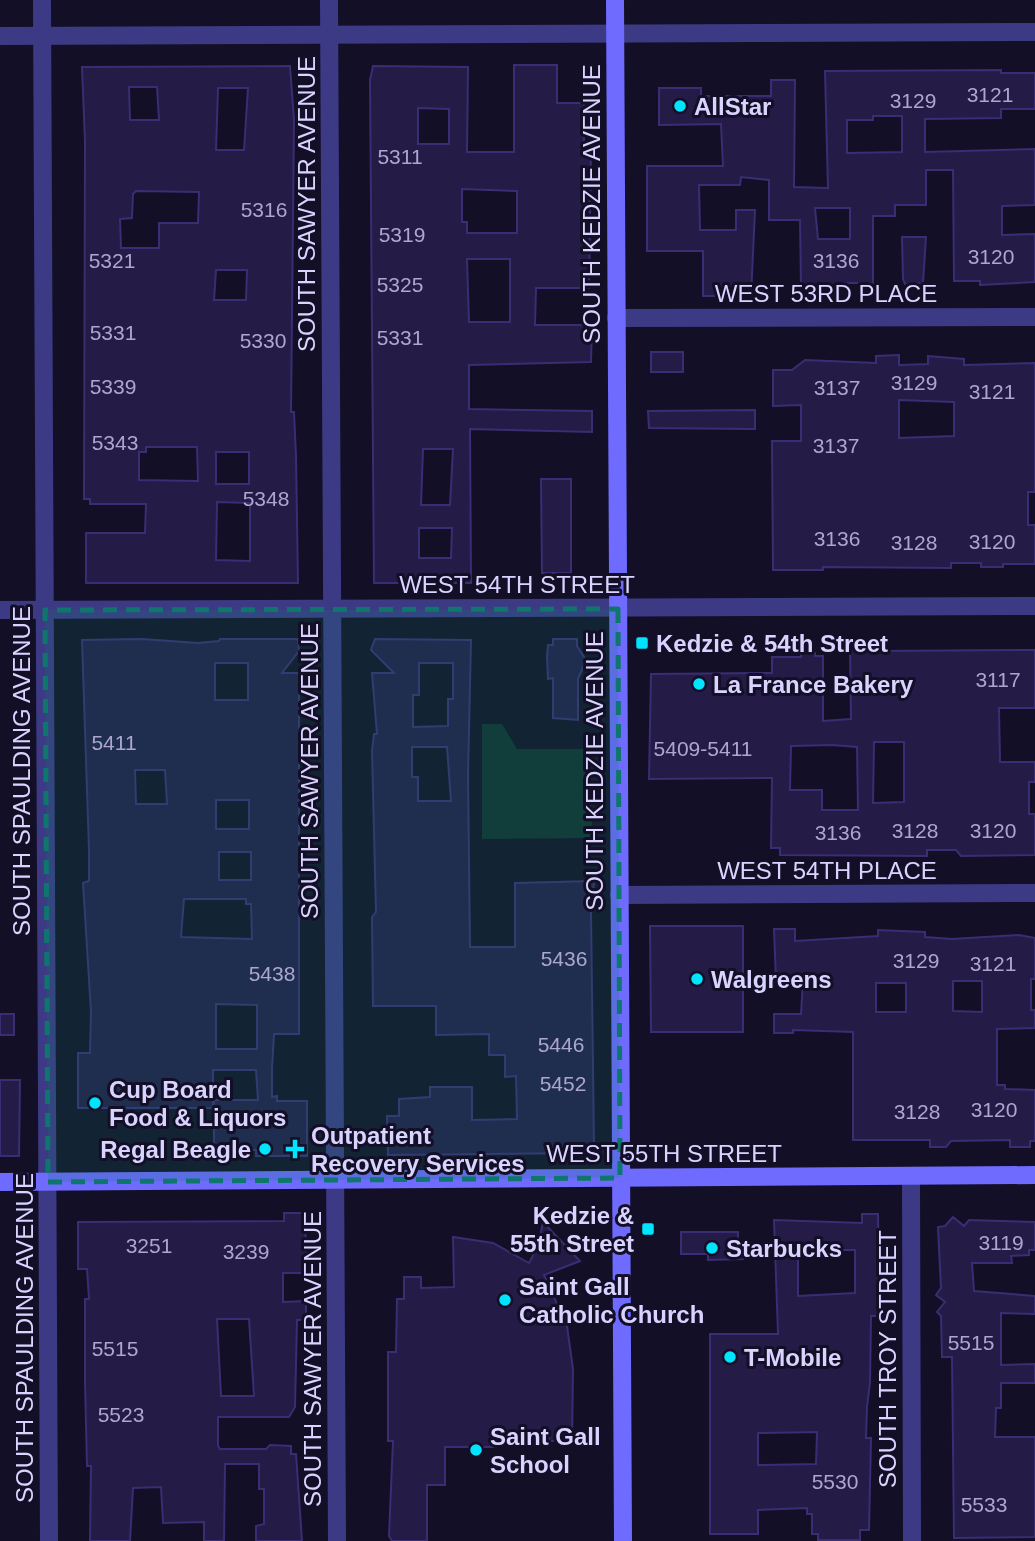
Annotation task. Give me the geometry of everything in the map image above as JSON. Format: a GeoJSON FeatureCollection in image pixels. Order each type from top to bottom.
{"type":"FeatureCollection","features":[{"type":"Feature","properties":{"kind":"main road","name":"SOUTH KEDZIE AVENUE"},"geometry":{"type":"LineString","coordinates":[[615,0],[623,1541]]}},
{"type":"Feature","properties":{"kind":"main road","name":"WEST 55TH STREET"},"geometry":{"type":"LineString","coordinates":[[0,1182],[1035,1175]]}},
{"type":"Feature","properties":{"kind":"street","name":"SOUTH SPAULDING AVENUE"},"geometry":{"type":"LineString","coordinates":[[42,0],[49,1541]]}},
{"type":"Feature","properties":{"kind":"street","name":"SOUTH SAWYER AVENUE"},"geometry":{"type":"LineString","coordinates":[[330,0],[337,1541]]}},
{"type":"Feature","properties":{"kind":"street"},"geometry":{"type":"LineString","coordinates":[[0,36],[1035,32]]}},
{"type":"Feature","properties":{"kind":"street","name":"WEST 53RD PLACE"},"geometry":{"type":"LineString","coordinates":[[617,318],[1035,317]]}},
{"type":"Feature","properties":{"kind":"street","name":"WEST 54TH STREET"},"geometry":{"type":"LineString","coordinates":[[0,610],[1035,606]]}},
{"type":"Feature","properties":{"kind":"street","name":"WEST 54TH PLACE"},"geometry":{"type":"LineString","coordinates":[[619,895],[1035,893]]}},
{"type":"Feature","properties":{"kind":"street","name":"SOUTH TROY STREET"},"geometry":{"type":"LineString","coordinates":[[911,1176],[912,1541]]}},
{"type":"Feature","properties":{"kind":"highlighted area"},"geometry":{"type":"Polygon","coordinates":[[[618,609],[620,1178],[48,1182],[45,610],[618,609]]]}},
{"type":"Feature","properties":{"kind":"green space"},"geometry":{"type":"Polygon","coordinates":[[[482,724],[502,724],[517,749],[591,749],[592,838],[482,839],[482,724]]]}},
{"type":"Feature","properties":{"kind":"building"},"geometry":{"type":"Polygon","coordinates":[[[514,65],[557,65],[557,103],[584,103],[584,151],[591,151],[589,288],[536,288],[535,325],[592,325],[591,362],[469,365],[469,409],[592,411],[592,432],[470,429],[471,583],[374,583],[370,80],[373,66],[468,67],[467,152],[514,152],[514,65]],[[418,108],[418,144],[449,144],[449,109],[418,108]],[[462,189],[462,222],[467,222],[467,233],[517,233],[517,191],[462,189]],[[467,259],[469,322],[510,322],[510,259],[467,259]],[[423,449],[421,505],[450,505],[453,449],[423,449]],[[419,528],[419,558],[451,558],[452,528],[419,528]]]}},
{"type":"Feature","properties":{"kind":"building"},"geometry":{"type":"Polygon","coordinates":[[[290,66],[294,120],[291,412],[294,412],[296,456],[298,583],[86,583],[86,533],[145,533],[146,504],[90,504],[90,499],[84,499],[85,142],[82,67],[290,66]],[[129,87],[130,120],[159,120],[157,87],[129,87]],[[218,88],[216,150],[244,150],[248,88],[218,88]],[[136,191],[133,194],[132,218],[120,219],[121,248],[159,248],[159,223],[198,223],[199,192],[136,191]],[[216,270],[214,300],[246,300],[247,270],[216,270]],[[146,447],[146,452],[139,452],[139,480],[198,481],[197,447],[146,447]],[[216,452],[216,484],[249,484],[249,452],[216,452]],[[217,502],[216,560],[250,561],[250,503],[217,502]]]}},
{"type":"Feature","properties":{"kind":"building"},"geometry":{"type":"Polygon","coordinates":[[[1001,70],[1001,73],[1035,73],[1035,109],[1001,109],[1001,118],[925,119],[925,152],[1035,149],[1035,205],[1002,206],[1002,235],[1035,234],[1035,282],[980,285],[980,281],[954,281],[953,170],[926,170],[926,205],[895,205],[895,216],[873,216],[873,283],[801,287],[800,220],[769,220],[769,180],[741,177],[740,185],[699,185],[700,230],[736,230],[736,210],[755,210],[751,296],[703,296],[703,251],[647,251],[647,166],[723,166],[721,124],[659,125],[659,88],[701,88],[701,96],[771,96],[771,80],[795,80],[794,187],[828,188],[825,71],[1001,70]],[[873,116],[873,120],[847,120],[847,153],[902,152],[902,116],[873,116]],[[815,208],[818,239],[850,239],[850,208],[815,208]]]}},
{"type":"Feature","properties":{"kind":"building"},"geometry":{"type":"Polygon","coordinates":[[[902,237],[926,237],[923,283],[905,284],[902,237]]]}},
{"type":"Feature","properties":{"kind":"building"},"geometry":{"type":"Polygon","coordinates":[[[651,352],[683,352],[683,372],[651,372],[651,352]]]}},
{"type":"Feature","properties":{"kind":"building"},"geometry":{"type":"Polygon","coordinates":[[[899,355],[899,365],[928,364],[928,356],[964,359],[964,365],[1035,363],[1035,492],[1028,492],[1028,525],[1035,525],[1035,564],[981,567],[981,563],[951,563],[951,568],[823,567],[823,570],[773,570],[772,441],[801,441],[801,405],[773,406],[773,370],[792,370],[805,360],[876,363],[876,356],[899,355]],[[899,400],[899,438],[954,436],[954,402],[899,400]]]}},
{"type":"Feature","properties":{"kind":"building"},"geometry":{"type":"Polygon","coordinates":[[[755,410],[755,429],[649,428],[648,411],[755,410]]]}},
{"type":"Feature","properties":{"kind":"building"},"geometry":{"type":"Polygon","coordinates":[[[541,479],[571,479],[571,573],[542,573],[541,479]]]}},
{"type":"Feature","properties":{"kind":"building"},"geometry":{"type":"Polygon","coordinates":[[[142,639],[198,643],[220,639],[298,639],[299,651],[282,673],[299,673],[299,1034],[274,1034],[272,1097],[277,1096],[277,1101],[307,1101],[307,1156],[256,1156],[256,1150],[214,1150],[214,1100],[258,1100],[256,1070],[213,1070],[213,1108],[78,1108],[78,1053],[90,1053],[91,1012],[83,883],[89,881],[89,850],[82,640],[142,639]],[[215,663],[215,700],[248,700],[248,663],[215,663]],[[135,770],[136,804],[167,804],[165,770],[135,770]],[[216,800],[216,829],[249,829],[249,800],[216,800]],[[219,852],[219,880],[251,880],[251,852],[219,852]],[[184,899],[181,937],[252,939],[251,904],[246,904],[246,899],[184,899]],[[216,1004],[216,1049],[257,1049],[257,1005],[216,1004]]]}},
{"type":"Feature","properties":{"kind":"building"},"geometry":{"type":"Polygon","coordinates":[[[375,639],[471,640],[468,775],[470,947],[515,947],[515,883],[594,881],[591,913],[594,1147],[588,1153],[388,1155],[387,1116],[399,1116],[399,1099],[430,1097],[430,1087],[472,1087],[472,1120],[517,1119],[516,1076],[505,1077],[505,1055],[489,1055],[489,1034],[436,1035],[436,1006],[373,1006],[372,917],[376,912],[372,751],[374,734],[377,734],[372,673],[394,673],[371,650],[375,639]],[[419,663],[419,695],[413,695],[413,727],[448,726],[448,699],[453,699],[453,663],[419,663]],[[412,747],[412,777],[418,777],[418,801],[451,801],[447,747],[412,747]]]}},
{"type":"Feature","properties":{"kind":"building"},"geometry":{"type":"Polygon","coordinates":[[[553,639],[577,639],[577,646],[586,660],[578,679],[578,720],[553,718],[553,678],[548,679],[547,657],[548,645],[553,645],[553,639]]]}},
{"type":"Feature","properties":{"kind":"building"},"geometry":{"type":"Polygon","coordinates":[[[850,647],[873,647],[873,651],[1035,650],[1035,708],[999,708],[1000,762],[1035,762],[1035,782],[1029,782],[1029,814],[1035,814],[1035,855],[961,856],[956,850],[927,850],[927,856],[780,855],[780,848],[771,848],[772,778],[649,779],[651,674],[772,673],[772,657],[801,657],[801,653],[815,653],[815,656],[823,656],[823,721],[851,719],[850,647]],[[874,742],[873,803],[904,802],[904,742],[874,742]],[[791,746],[790,790],[822,790],[822,810],[858,810],[857,747],[791,746]]]}},
{"type":"Feature","properties":{"kind":"building","name":"Walgreens"},"geometry":{"type":"Polygon","coordinates":[[[650,926],[743,926],[743,1032],[651,1032],[650,926]]]}},
{"type":"Feature","properties":{"kind":"building"},"geometry":{"type":"Polygon","coordinates":[[[774,929],[795,929],[795,941],[878,936],[878,930],[925,932],[925,937],[952,939],[1019,935],[1035,938],[1035,979],[1031,979],[1031,1010],[1035,1010],[1035,1028],[997,1029],[997,1085],[1005,1085],[1005,1089],[1035,1090],[1035,1141],[1030,1141],[1030,1147],[1010,1147],[1010,1140],[951,1141],[946,1147],[930,1147],[930,1140],[853,1140],[853,1032],[793,1030],[793,1033],[774,1033],[774,1014],[801,1014],[803,980],[776,980],[774,929]],[[953,981],[953,1011],[982,1012],[982,981],[953,981]],[[876,983],[876,1012],[906,1012],[906,983],[876,983]]]}},
{"type":"Feature","properties":{"kind":"building"},"geometry":{"type":"Polygon","coordinates":[[[0,1014],[14,1014],[14,1035],[0,1035],[0,1014]]]}},
{"type":"Feature","properties":{"kind":"building"},"geometry":{"type":"Polygon","coordinates":[[[0,1080],[20,1080],[19,1156],[0,1156],[0,1080]]]}},
{"type":"Feature","properties":{"kind":"building"},"geometry":{"type":"Polygon","coordinates":[[[284,1213],[309,1213],[305,1221],[307,1273],[283,1273],[283,1302],[306,1301],[306,1320],[297,1320],[295,1407],[289,1417],[218,1417],[218,1446],[220,1449],[266,1449],[270,1445],[291,1446],[291,1454],[296,1454],[302,1541],[256,1541],[256,1526],[264,1524],[264,1489],[259,1489],[259,1464],[225,1464],[224,1541],[204,1541],[204,1522],[163,1523],[161,1487],[133,1488],[130,1541],[90,1541],[91,1466],[87,1466],[85,1383],[85,1299],[89,1299],[87,1269],[78,1269],[78,1222],[284,1221],[284,1213]],[[217,1319],[221,1396],[254,1396],[249,1319],[217,1319]]]}},
{"type":"Feature","properties":{"kind":"building"},"geometry":{"type":"Polygon","coordinates":[[[862,1214],[878,1214],[880,1316],[871,1316],[866,1438],[871,1438],[869,1530],[860,1530],[860,1540],[818,1540],[818,1534],[812,1534],[812,1514],[807,1514],[807,1508],[758,1510],[758,1534],[710,1534],[710,1334],[778,1334],[774,1220],[862,1223],[862,1214]],[[822,1250],[822,1256],[798,1256],[798,1296],[855,1293],[855,1250],[822,1250]],[[817,1432],[758,1433],[758,1465],[816,1464],[817,1432]]]}},
{"type":"Feature","properties":{"kind":"building"},"geometry":{"type":"Polygon","coordinates":[[[953,1217],[964,1226],[969,1220],[1035,1222],[1035,1250],[1029,1250],[1029,1255],[1011,1256],[1012,1263],[972,1263],[974,1291],[1035,1296],[1035,1314],[1001,1313],[1001,1365],[1035,1364],[1035,1383],[1001,1383],[1001,1408],[996,1408],[995,1437],[1035,1437],[1035,1537],[954,1538],[952,1357],[942,1357],[941,1316],[937,1312],[945,1302],[936,1295],[941,1288],[938,1227],[945,1226],[953,1217]]]}},
{"type":"Feature","properties":{"kind":"building"},"geometry":{"type":"Polygon","coordinates":[[[543,1222],[580,1261],[544,1275],[567,1326],[573,1369],[572,1441],[549,1441],[549,1433],[496,1434],[497,1447],[445,1447],[445,1485],[427,1485],[427,1541],[392,1541],[389,1536],[393,1441],[388,1441],[388,1352],[396,1352],[397,1299],[404,1299],[404,1277],[421,1277],[421,1288],[454,1287],[453,1237],[493,1243],[529,1263],[538,1246],[543,1222]]]}},
{"type":"Feature","properties":{"kind":"building","name":"Starbucks"},"geometry":{"type":"Polygon","coordinates":[[[681,1232],[738,1232],[738,1243],[743,1243],[743,1259],[708,1260],[708,1254],[681,1254],[681,1232]]]}},
{"type":"Feature","properties":{"kind":"place","name":"AllStar"},"geometry":{"type":"Point","coordinates":[680,106]}},
{"type":"Feature","properties":{"kind":"place","name":"Kedzie & 54th Street"},"geometry":{"type":"Point","coordinates":[642,643]}},
{"type":"Feature","properties":{"kind":"place","name":"La France Bakery"},"geometry":{"type":"Point","coordinates":[699,684]}},
{"type":"Feature","properties":{"kind":"place","name":"Walgreens"},"geometry":{"type":"Point","coordinates":[697,979]}},
{"type":"Feature","properties":{"kind":"place","name":"Cup Board Food & Liquors"},"geometry":{"type":"Point","coordinates":[95,1103]}},
{"type":"Feature","properties":{"kind":"place","name":"Regal Beagle"},"geometry":{"type":"Point","coordinates":[265,1149]}},
{"type":"Feature","properties":{"kind":"place","name":"Outpatient Recovery Services"},"geometry":{"type":"Point","coordinates":[295,1149]}},
{"type":"Feature","properties":{"kind":"place","name":"Kedzie & 55th Street"},"geometry":{"type":"Point","coordinates":[648,1229]}},
{"type":"Feature","properties":{"kind":"place","name":"Starbucks"},"geometry":{"type":"Point","coordinates":[712,1248]}},
{"type":"Feature","properties":{"kind":"place","name":"Saint Gall Catholic Church"},"geometry":{"type":"Point","coordinates":[505,1300]}},
{"type":"Feature","properties":{"kind":"place","name":"T-Mobile"},"geometry":{"type":"Point","coordinates":[730,1357]}},
{"type":"Feature","properties":{"kind":"place","name":"Saint Gall School"},"geometry":{"type":"Point","coordinates":[476,1450]}}]}
